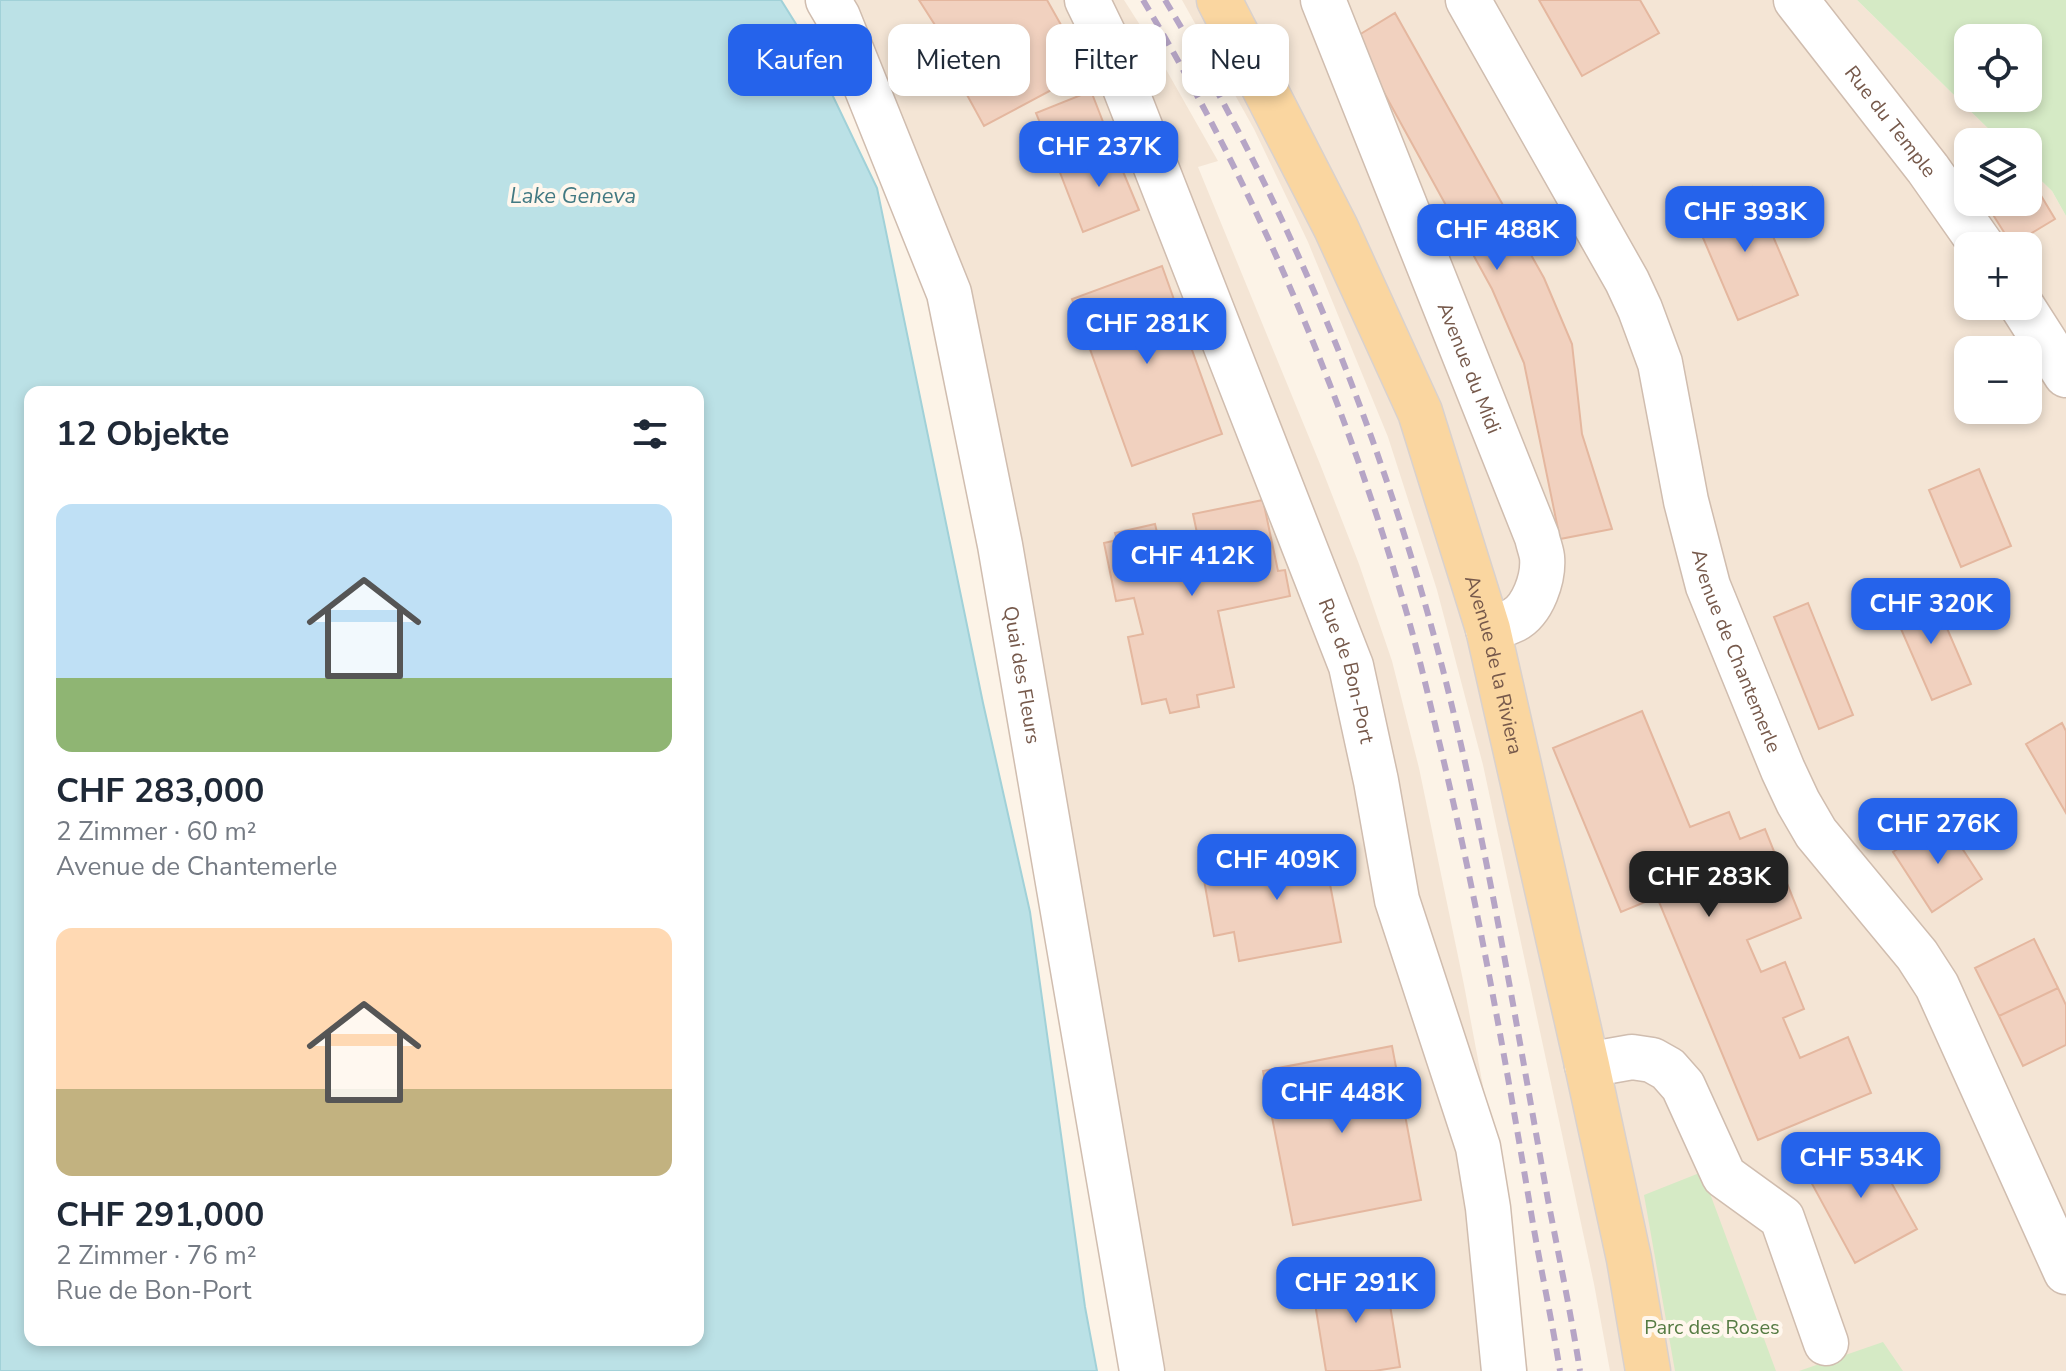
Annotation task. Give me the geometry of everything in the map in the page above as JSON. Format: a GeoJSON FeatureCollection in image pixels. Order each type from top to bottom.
{"type":"FeatureCollection","features":[{"type":"Feature","properties":{"kind":"main road","name":"Avenue de la Riviera"},"geometry":{"type":"LineString","coordinates":[[1219,0],[1336,228],[1420,412],[1488,629],[1629,1259],[1648,1371]]}},
{"type":"Feature","properties":{"kind":"street","name":"Quai des Fleurs"},"geometry":{"type":"LineString","coordinates":[[828,0],[838,17],[949,293],[1000,545],[1142,1371]]}},
{"type":"Feature","properties":{"kind":"street","name":"Rue de Bon-Port"},"geometry":{"type":"LineString","coordinates":[[1087,0],[1105,37],[1351,666],[1397,900],[1478,1147],[1488,1208],[1504,1371]]}},
{"type":"Feature","properties":{"kind":"street","name":"Avenue du Midi"},"geometry":{"type":"LineString","coordinates":[[1323,0],[1542,556],[1541,573],[1532,601],[1513,621],[1488,629]]}},
{"type":"Feature","properties":{"kind":"street","name":"Avenue de Chantemerle"},"geometry":{"type":"LineString","coordinates":[[1468,0],[1640,309],[1660,363],[1686,501],[1708,586],[1798,802],[1816,833],[1917,955],[1937,986],[2066,1272]]}},
{"type":"Feature","properties":{"kind":"street","name":"Rue du Temple"},"geometry":{"type":"LineString","coordinates":[[1796,0],[1928,169],[1972,232]]}},
{"type":"Feature","properties":{"kind":"street"},"geometry":{"type":"LineString","coordinates":[[2031,320],[2066,375]]}},
{"type":"Feature","properties":{"kind":"street"},"geometry":{"type":"LineString","coordinates":[[1587,1065],[1632,1057],[1652,1060],[1668,1069],[1683,1086],[1724,1176],[1782,1218],[1826,1343]]}},
{"type":"Feature","properties":{"kind":"shaded area"},"geometry":{"type":"Polygon","coordinates":[[[828,0],[1124,0],[1139,24],[1046,24],[1046,96],[1166,96],[1166,69],[1218,161],[1198,167],[1320,464],[1392,661],[1419,768],[1464,985],[1504,1198],[1528,1371],[1142,1371],[949,293],[868,96],[872,96],[872,24],[838,24],[828,0]]]}},
{"type":"Feature","properties":{"kind":"shaded area"},"geometry":{"type":"Polygon","coordinates":[[[1182,0],[1857,0],[1954,95],[1954,112],[1971,112],[1988,128],[1954,128],[1954,216],[2042,216],[2042,181],[2052,191],[2066,216],[2066,1371],[1610,1371],[1483,765],[1437,590],[1388,437],[1308,242],[1236,96],[1289,96],[1289,24],[1195,24],[1182,0]]]}},
{"type":"Feature","properties":{"kind":"green space"},"geometry":{"type":"Polygon","coordinates":[[[1857,0],[2066,0],[2066,216],[2052,191],[2042,181],[2042,128],[1988,128],[1971,112],[2042,112],[2042,24],[1954,24],[1954,95],[1857,0]]]}},
{"type":"Feature","properties":{"kind":"green space","name":"Parc des Roses"},"geometry":{"type":"Polygon","coordinates":[[[1702,1172],[1776,1371],[1675,1371],[1644,1195],[1702,1172]]]}},
{"type":"Feature","properties":{"kind":"green space","name":"Parc des Roses"},"geometry":{"type":"Polygon","coordinates":[[[1883,1342],[1903,1371],[1799,1371],[1883,1342]]]}},
{"type":"Feature","properties":{"kind":"water","name":"Lake Geneva"},"geometry":{"type":"Polygon","coordinates":[[[0,0],[781,0],[796,24],[728,24],[728,96],[833,96],[877,188],[983,703],[1030,912],[1085,1307],[1097,1371],[0,1371],[0,0]]]}},
{"type":"Feature","properties":{"kind":"building"},"geometry":{"type":"Polygon","coordinates":[[[919,0],[1047,0],[1061,24],[1046,24],[1046,93],[984,126],[968,96],[1030,96],[1030,24],[934,24],[919,0]]]}},
{"type":"Feature","properties":{"kind":"building"},"geometry":{"type":"Polygon","coordinates":[[[1539,0],[1640,0],[1659,33],[1582,76],[1539,0]]]}},
{"type":"Feature","properties":{"kind":"building"},"geometry":{"type":"Polygon","coordinates":[[[1395,13],[1544,278],[1572,344],[1582,434],[1612,529],[1560,539],[1524,363],[1492,289],[1354,38],[1395,13]]]}},
{"type":"Feature","properties":{"kind":"building"},"geometry":{"type":"Polygon","coordinates":[[[1078,96],[1093,96],[1112,145],[1059,170],[1036,113],[1078,96]]]}},
{"type":"Feature","properties":{"kind":"building"},"geometry":{"type":"Polygon","coordinates":[[[1112,145],[1139,210],[1083,232],[1059,170],[1112,145]]]}},
{"type":"Feature","properties":{"kind":"building"},"geometry":{"type":"Polygon","coordinates":[[[1752,187],[1798,295],[1738,320],[1692,212],[1752,187]]]}},
{"type":"Feature","properties":{"kind":"building"},"geometry":{"type":"Polygon","coordinates":[[[2042,197],[2055,219],[2034,232],[2004,232],[1994,216],[2042,216],[2042,197]]]}},
{"type":"Feature","properties":{"kind":"building"},"geometry":{"type":"Polygon","coordinates":[[[1162,266],[1222,434],[1132,466],[1072,299],[1162,266]]]}},
{"type":"Feature","properties":{"kind":"building"},"geometry":{"type":"Polygon","coordinates":[[[1979,469],[2011,546],[1961,567],[1929,490],[1979,469]]]}},
{"type":"Feature","properties":{"kind":"building"},"geometry":{"type":"Polygon","coordinates":[[[1263,500],[1278,571],[1285,570],[1290,596],[1218,611],[1234,687],[1197,695],[1199,707],[1170,713],[1166,699],[1142,704],[1128,637],[1143,634],[1134,598],[1116,601],[1104,543],[1117,540],[1115,533],[1155,524],[1159,541],[1197,533],[1193,514],[1263,500]]]}},
{"type":"Feature","properties":{"kind":"building"},"geometry":{"type":"Polygon","coordinates":[[[1922,593],[1929,609],[1937,605],[1971,684],[1932,700],[1891,606],[1922,593]]]}},
{"type":"Feature","properties":{"kind":"building"},"geometry":{"type":"Polygon","coordinates":[[[1808,603],[1853,715],[1819,729],[1774,617],[1808,603]]]}},
{"type":"Feature","properties":{"kind":"building"},"geometry":{"type":"Polygon","coordinates":[[[1642,711],[1690,827],[1729,812],[1740,839],[1765,829],[1801,918],[1747,940],[1761,972],[1785,962],[1804,1009],[1783,1018],[1800,1058],[1848,1037],[1871,1093],[1758,1140],[1657,897],[1621,912],[1553,748],[1642,711]]]}},
{"type":"Feature","properties":{"kind":"building"},"geometry":{"type":"Polygon","coordinates":[[[2062,723],[2066,731],[2066,813],[2026,744],[2062,723]]]}},
{"type":"Feature","properties":{"kind":"building"},"geometry":{"type":"Polygon","coordinates":[[[1943,819],[1982,879],[1932,912],[1893,852],[1943,819]]]}},
{"type":"Feature","properties":{"kind":"building"},"geometry":{"type":"Polygon","coordinates":[[[1321,837],[1341,942],[1239,961],[1234,932],[1214,936],[1204,880],[1261,869],[1258,848],[1321,837]]]}},
{"type":"Feature","properties":{"kind":"building"},"geometry":{"type":"Polygon","coordinates":[[[2034,939],[2058,988],[1999,1016],[1975,968],[2034,939]]]}},
{"type":"Feature","properties":{"kind":"building"},"geometry":{"type":"Polygon","coordinates":[[[2058,988],[2066,1005],[2066,1045],[2023,1066],[1999,1016],[2058,988]]]}},
{"type":"Feature","properties":{"kind":"building"},"geometry":{"type":"Polygon","coordinates":[[[1392,1046],[1421,1200],[1293,1225],[1263,1071],[1392,1046]]]}},
{"type":"Feature","properties":{"kind":"building"},"geometry":{"type":"Polygon","coordinates":[[[1866,1137],[1917,1229],[1855,1263],[1805,1171],[1866,1137]]]}},
{"type":"Feature","properties":{"kind":"building"},"geometry":{"type":"Polygon","coordinates":[[[1385,1274],[1400,1367],[1374,1371],[1326,1371],[1312,1285],[1385,1274]]]}},
{"type":"Feature","properties":{"kind":"railway"},"geometry":{"type":"LineString","coordinates":[[1143,0],[1222,142],[1291,290],[1351,442],[1402,597],[1430,702],[1476,910],[1560,1371]]}},
{"type":"Feature","properties":{"kind":"railway"},"geometry":{"type":"LineString","coordinates":[[1165,0],[1253,160],[1329,327],[1393,499],[1420,586],[1460,739],[1488,870],[1580,1371]]}}]}
